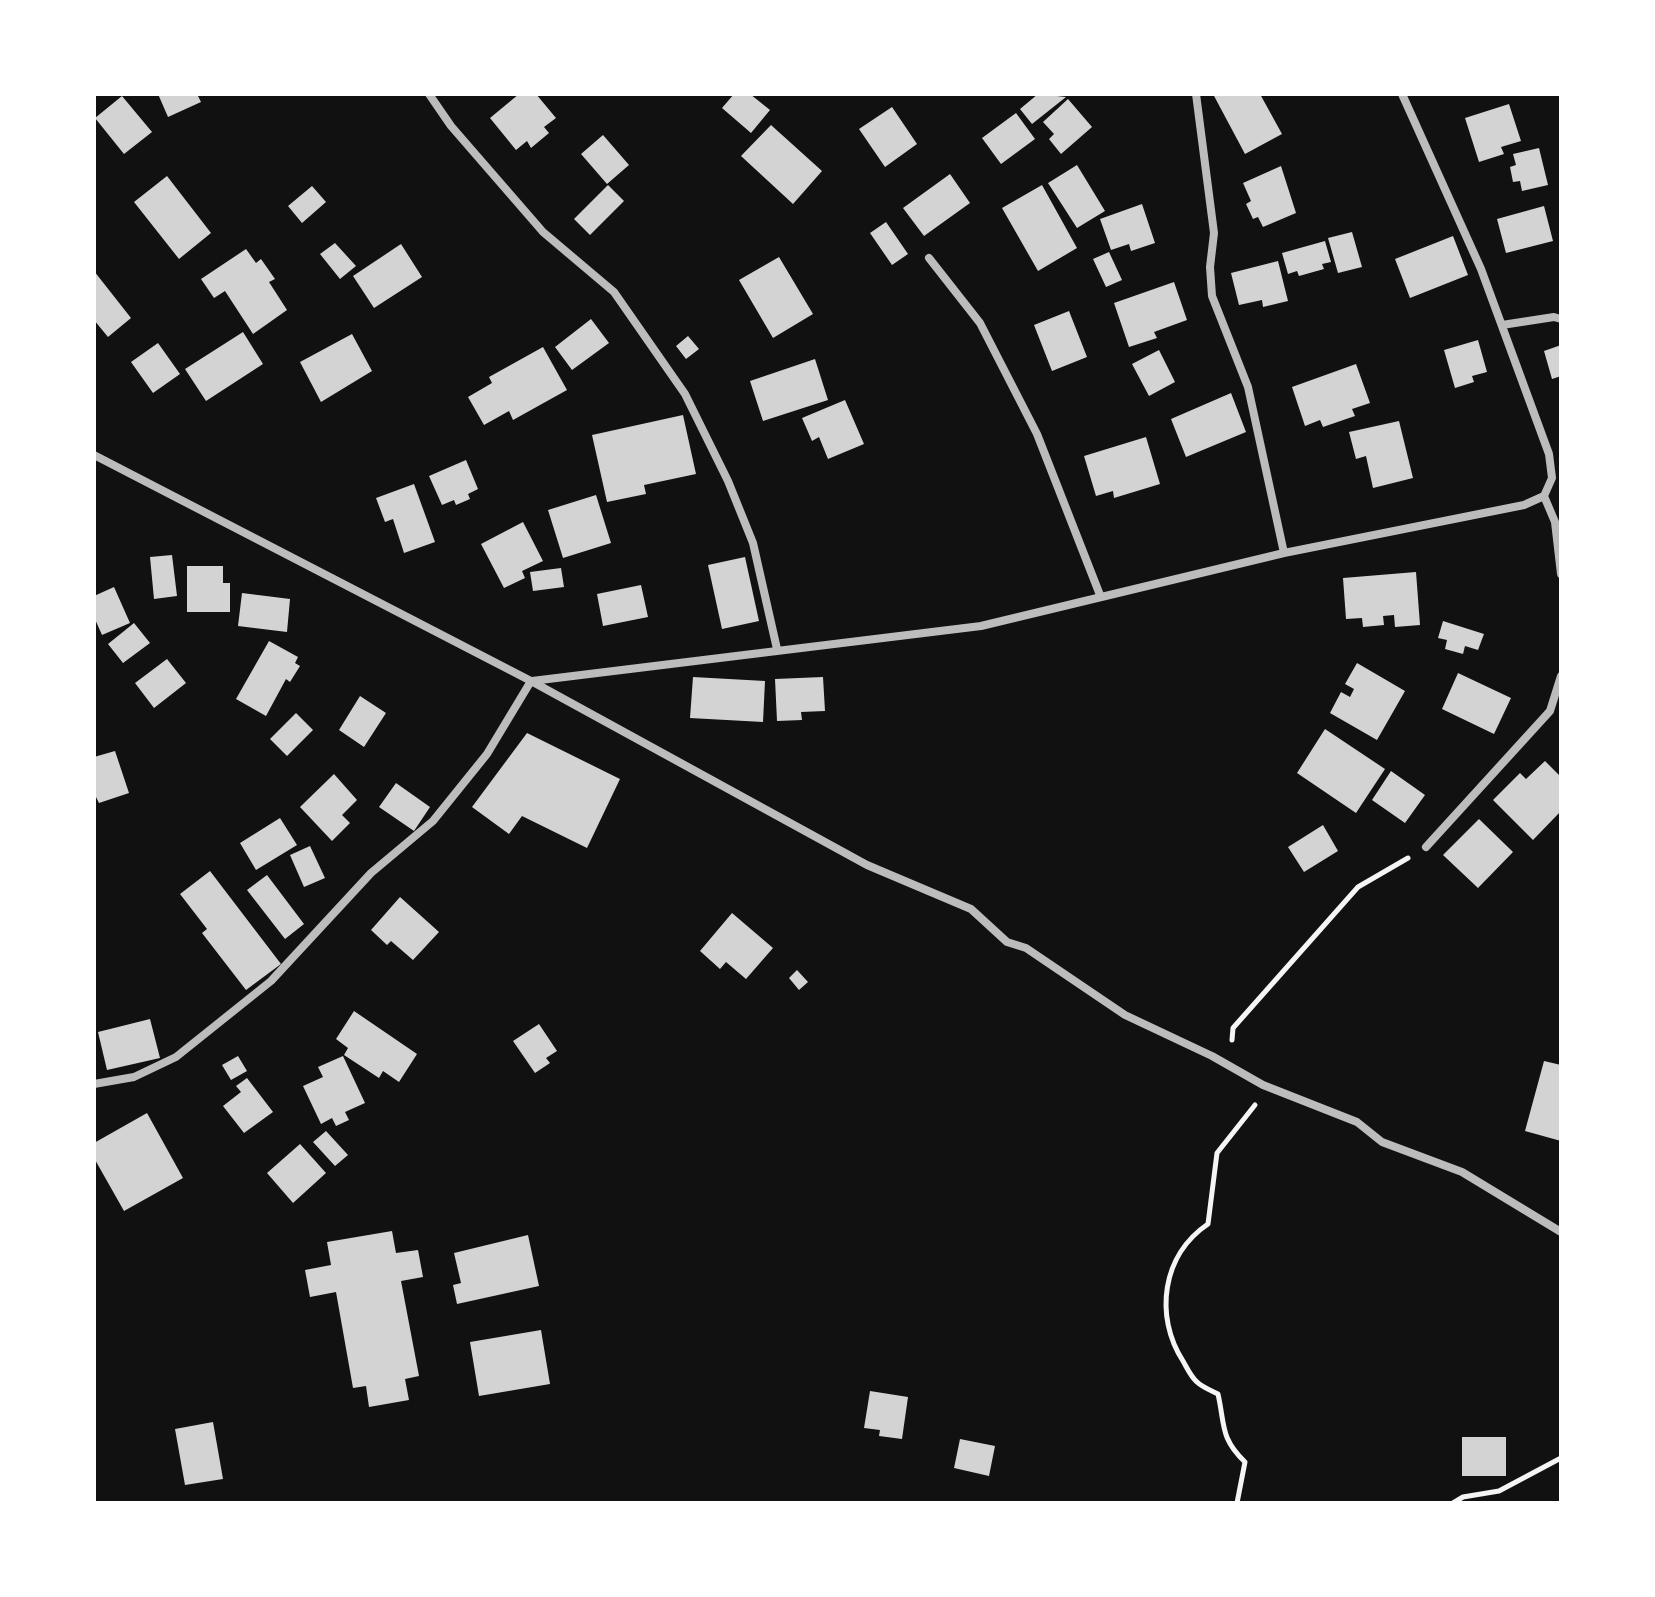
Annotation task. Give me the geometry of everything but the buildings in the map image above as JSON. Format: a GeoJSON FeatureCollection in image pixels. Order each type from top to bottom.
{"type":"FeatureCollection","features":[{"type":"Feature","properties":{"kind":"street"},"geometry":{"type":"LineString","coordinates":[[429,94],[451,126],[543,232],[614,292],[685,394],[728,481],[753,543],[777,649]]}},
{"type":"Feature","properties":{"kind":"street"},"geometry":{"type":"LineString","coordinates":[[1196,94],[1214,233],[1210,267],[1212,296],[1248,387],[1284,553]]}},
{"type":"Feature","properties":{"kind":"street"},"geometry":{"type":"LineString","coordinates":[[531,681],[981,626],[1284,553],[1524,505],[1544,496],[1552,478],[1549,454],[1481,269],[1402,94]]}},
{"type":"Feature","properties":{"kind":"street"},"geometry":{"type":"LineString","coordinates":[[929,258],[980,323],[1037,434],[1100,595]]}},
{"type":"Feature","properties":{"kind":"street"},"geometry":{"type":"LineString","coordinates":[[1502,325],[1561,319]]}},
{"type":"Feature","properties":{"kind":"street"},"geometry":{"type":"LineString","coordinates":[[94,455],[531,681],[867,865],[971,909],[1007,942],[1026,948],[1125,1015],[1212,1056],[1263,1085],[1357,1122],[1382,1142],[1462,1172],[1561,1232]]}},
{"type":"Feature","properties":{"kind":"street"},"geometry":{"type":"LineString","coordinates":[[1544,496],[1555,522],[1561,574]]}},
{"type":"Feature","properties":{"kind":"street"},"geometry":{"type":"LineString","coordinates":[[1426,847],[1550,711],[1561,676]]}},
{"type":"Feature","properties":{"kind":"street"},"geometry":{"type":"LineString","coordinates":[[94,1084],[134,1077],[176,1057],[271,981],[371,873],[433,821],[487,754],[531,681]]}},
{"type":"Feature","properties":{"kind":"path"},"geometry":{"type":"LineString","coordinates":[[1237,1503],[1245,1462],[1230,1448],[1222,1427],[1218,1394],[1196,1382],[1173,1346],[1164,1314],[1166,1281],[1196,1232],[1208,1224],[1217,1153],[1258,1101],[1263,1085],[1253,1061],[1232,1042],[1233,1028],[1358,887],[1426,847]]}},
{"type":"Feature","properties":{"kind":"path"},"geometry":{"type":"LineString","coordinates":[[1453,1503],[1463,1497],[1499,1491],[1561,1458]]}}]}
